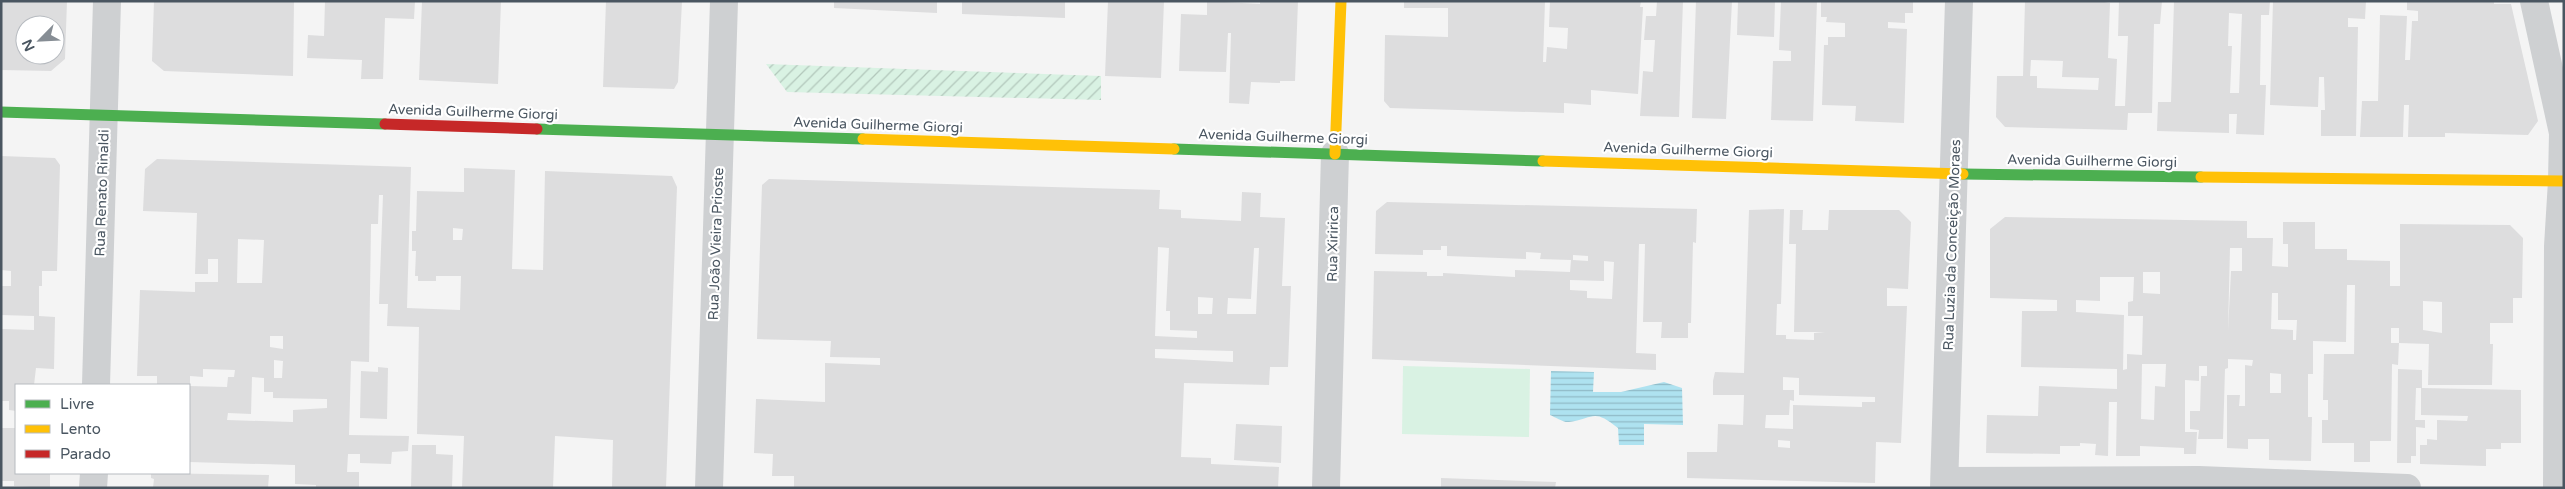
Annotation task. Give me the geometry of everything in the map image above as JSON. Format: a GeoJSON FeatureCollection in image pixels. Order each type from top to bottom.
{"type":"FeatureCollection","features":[{"type":"Feature","properties":{"kind":"street","name":"Rua Renato Rinaldi"},"geometry":{"type":"LineString","coordinates":[[96,384],[107,1]]}},
{"type":"Feature","properties":{"kind":"street","name":"Rua João Vieira Prioste"},"geometry":{"type":"LineString","coordinates":[[709,488],[724,1]]}},
{"type":"Feature","properties":{"kind":"street","name":"Rua Xiririca"},"geometry":{"type":"LineString","coordinates":[[1326,488],[1341,1]]}},
{"type":"Feature","properties":{"kind":"street","name":"Rua Luzia da Conceição Moraes"},"geometry":{"type":"LineString","coordinates":[[1945,485],[1959,1]]}},
{"type":"Feature","properties":{"kind":"street"},"geometry":{"type":"LineString","coordinates":[[2534,1],[2563,133],[2563,181],[2558,246],[2556,488]]}},
{"type":"Feature","properties":{"kind":"street","name":"Avenida Guilherme Giorgi"},"geometry":{"type":"LineString","coordinates":[[1,112],[1954,174],[2563,181]]}},
{"type":"Feature","properties":{"kind":"street"},"geometry":{"type":"LineString","coordinates":[[93,488],[94,474]]}},
{"type":"Feature","properties":{"kind":"street"},"geometry":{"type":"LineString","coordinates":[[1945,485],[2200,480],[2407,488]]}},
{"type":"Feature","properties":{"kind":"green space"},"geometry":{"type":"Polygon","coordinates":[[[766,64],[1101,76],[1101,100],[787,92],[766,64]]]}},
{"type":"Feature","properties":{"kind":"green space"},"geometry":{"type":"Polygon","coordinates":[[[1403,366],[1530,369],[1529,437],[1402,434],[1403,366]]]}},
{"type":"Feature","properties":{"kind":"water"},"geometry":{"type":"Polygon","coordinates":[[[1551,371],[1594,372],[1593,392],[1621,392],[1664,382],[1682,388],[1683,425],[1644,424],[1644,445],[1619,445],[1618,428],[1603,418],[1594,416],[1567,422],[1550,415],[1551,371]]]}},
{"type":"Feature","properties":{"kind":"building"},"geometry":{"type":"Polygon","coordinates":[[[67,1],[65,59],[65,15],[15,15],[15,65],[58,65],[51,71],[1,70],[1,2],[67,1]]]}},
{"type":"Feature","properties":{"kind":"building"},"geometry":{"type":"Polygon","coordinates":[[[154,1],[294,1],[293,76],[164,71],[152,61],[154,1]]]}},
{"type":"Feature","properties":{"kind":"building"},"geometry":{"type":"Polygon","coordinates":[[[325,1],[415,1],[414,19],[385,18],[383,79],[361,79],[362,60],[307,58],[308,35],[324,36],[325,1]]]}},
{"type":"Feature","properties":{"kind":"building"},"geometry":{"type":"Polygon","coordinates":[[[422,1],[501,1],[498,84],[419,80],[422,1]]]}},
{"type":"Feature","properties":{"kind":"building"},"geometry":{"type":"Polygon","coordinates":[[[606,1],[682,1],[678,82],[674,89],[603,87],[606,1]]]}},
{"type":"Feature","properties":{"kind":"building"},"geometry":{"type":"Polygon","coordinates":[[[834,1],[937,1],[937,13],[834,8],[834,1]]]}},
{"type":"Feature","properties":{"kind":"building"},"geometry":{"type":"Polygon","coordinates":[[[962,1],[1065,1],[1065,18],[962,14],[962,1]]]}},
{"type":"Feature","properties":{"kind":"building"},"geometry":{"type":"Polygon","coordinates":[[[1108,1],[1164,1],[1161,78],[1105,76],[1108,1]]]}},
{"type":"Feature","properties":{"kind":"building"},"geometry":{"type":"Polygon","coordinates":[[[1207,1],[1260,4],[1260,1],[1298,1],[1295,81],[1280,81],[1280,83],[1251,82],[1249,104],[1229,103],[1231,33],[1228,33],[1226,72],[1179,71],[1181,14],[1207,15],[1207,1]]]}},
{"type":"Feature","properties":{"kind":"building"},"geometry":{"type":"Polygon","coordinates":[[[1404,1],[1545,1],[1543,62],[1546,62],[1547,47],[1567,49],[1568,28],[1549,27],[1550,1],[1641,1],[1640,7],[1643,7],[1638,94],[1591,90],[1591,105],[1564,103],[1564,113],[1390,108],[1384,101],[1385,35],[1448,37],[1448,8],[1404,8],[1404,1]]]}},
{"type":"Feature","properties":{"kind":"building"},"geometry":{"type":"Polygon","coordinates":[[[1657,1],[1683,1],[1679,117],[1640,116],[1643,71],[1653,72],[1655,40],[1644,40],[1646,16],[1656,16],[1657,1]]]}},
{"type":"Feature","properties":{"kind":"building"},"geometry":{"type":"Polygon","coordinates":[[[1696,1],[1732,1],[1726,119],[1692,118],[1696,1]]]}},
{"type":"Feature","properties":{"kind":"building"},"geometry":{"type":"Polygon","coordinates":[[[1738,1],[1775,1],[1774,37],[1737,35],[1738,1]]]}},
{"type":"Feature","properties":{"kind":"building"},"geometry":{"type":"Polygon","coordinates":[[[1781,1],[1817,1],[1813,121],[1771,120],[1773,61],[1791,61],[1791,51],[1779,50],[1781,1]]]}},
{"type":"Feature","properties":{"kind":"building"},"geometry":{"type":"Polygon","coordinates":[[[1821,1],[1913,1],[1913,13],[1905,13],[1905,23],[1888,22],[1888,28],[1907,29],[1904,123],[1855,121],[1856,106],[1822,105],[1824,45],[1828,45],[1828,37],[1845,37],[1845,23],[1826,22],[1827,17],[1821,17],[1821,1]]]}},
{"type":"Feature","properties":{"kind":"building"},"geometry":{"type":"Polygon","coordinates":[[[2025,1],[2099,1],[2110,3],[2108,58],[2117,59],[2115,106],[2125,106],[2128,36],[2118,36],[2119,1],[2162,1],[2160,24],[2154,24],[2152,113],[2128,113],[2127,130],[2005,127],[1996,117],[1997,76],[2023,76],[2025,1]],[[2031,60],[2030,76],[2037,76],[2037,88],[2098,90],[2099,78],[2062,77],[2063,61],[2031,60]]]}},
{"type":"Feature","properties":{"kind":"building"},"geometry":{"type":"Polygon","coordinates":[[[2174,1],[2270,1],[2269,15],[2261,15],[2260,85],[2266,85],[2264,135],[2236,134],[2237,114],[2229,114],[2229,133],[2157,131],[2158,102],[2171,102],[2174,1]],[[2229,13],[2228,46],[2232,46],[2230,93],[2239,93],[2242,14],[2229,13]]]}},
{"type":"Feature","properties":{"kind":"building"},"geometry":{"type":"Polygon","coordinates":[[[2273,1],[2366,1],[2365,19],[2348,18],[2348,27],[2358,27],[2356,136],[2321,136],[2321,110],[2325,110],[2324,77],[2319,77],[2318,107],[2270,105],[2273,1]]]}},
{"type":"Feature","properties":{"kind":"building"},"geometry":{"type":"Polygon","coordinates":[[[2407,1],[2494,1],[2494,4],[2511,4],[2538,121],[2528,135],[2445,133],[2445,137],[2408,137],[2409,105],[2404,105],[2403,137],[2360,137],[2362,101],[2378,101],[2380,15],[2407,16],[2405,60],[2410,60],[2412,21],[2418,21],[2418,11],[2407,10],[2407,1]]]}},
{"type":"Feature","properties":{"kind":"building"},"geometry":{"type":"Polygon","coordinates":[[[1,156],[55,158],[60,165],[57,271],[42,271],[42,286],[39,286],[39,316],[55,317],[54,369],[36,368],[34,384],[15,384],[15,411],[9,410],[9,401],[1,401],[1,329],[34,330],[34,316],[1,315],[1,286],[11,286],[11,271],[1,270],[1,156]]]}},
{"type":"Feature","properties":{"kind":"building"},"geometry":{"type":"Polygon","coordinates":[[[157,159],[411,167],[407,308],[460,310],[461,276],[436,276],[436,281],[418,281],[418,276],[415,276],[416,251],[412,251],[412,231],[416,231],[417,191],[464,192],[464,168],[515,170],[512,269],[543,270],[545,171],[672,176],[677,187],[666,488],[612,488],[613,440],[555,436],[553,488],[462,488],[464,436],[417,434],[419,327],[387,326],[388,304],[379,304],[383,195],[379,195],[378,224],[371,224],[369,362],[351,361],[349,435],[409,436],[408,451],[392,452],[391,464],[360,463],[360,454],[348,454],[347,472],[359,472],[359,488],[316,488],[316,485],[295,484],[295,465],[190,462],[190,386],[227,387],[228,377],[234,377],[235,370],[203,369],[203,377],[190,376],[190,384],[157,384],[157,376],[137,376],[140,290],[195,292],[195,282],[218,282],[218,259],[208,259],[208,274],[195,274],[197,213],[143,211],[145,169],[157,159]],[[453,228],[453,240],[462,240],[463,229],[453,228]],[[238,239],[237,283],[262,283],[264,240],[238,239]],[[270,336],[270,347],[283,349],[283,336],[270,336]],[[274,360],[274,378],[282,378],[283,361],[274,360]],[[252,377],[251,414],[228,413],[227,420],[293,422],[293,410],[327,408],[327,399],[273,398],[273,392],[264,392],[264,378],[252,377]]]}},
{"type":"Feature","properties":{"kind":"building"},"geometry":{"type":"Polygon","coordinates":[[[769,179],[1160,190],[1159,209],[1181,210],[1181,218],[1241,221],[1242,192],[1261,193],[1260,217],[1285,218],[1282,286],[1291,286],[1288,367],[1270,367],[1269,385],[1184,383],[1181,457],[1211,458],[1211,464],[1279,467],[1278,488],[794,488],[794,476],[772,476],[773,454],[754,453],[756,399],[825,402],[825,363],[880,365],[880,358],[830,357],[831,341],[757,339],[762,185],[769,179]],[[1158,247],[1155,336],[1197,338],[1197,331],[1170,330],[1170,311],[1166,311],[1169,248],[1158,247]],[[1254,248],[1251,299],[1228,298],[1227,314],[1256,314],[1259,248],[1254,248]],[[1198,297],[1198,314],[1212,314],[1213,298],[1198,297]],[[1155,349],[1155,358],[1233,362],[1233,351],[1155,349]]]}},
{"type":"Feature","properties":{"kind":"building"},"geometry":{"type":"Polygon","coordinates":[[[1387,202],[1697,209],[1696,243],[1693,242],[1691,323],[1688,323],[1688,338],[1661,338],[1662,322],[1643,322],[1645,244],[1639,244],[1636,353],[1656,354],[1656,370],[1372,359],[1374,271],[1427,272],[1427,276],[1443,276],[1443,273],[1515,277],[1515,270],[1570,272],[1571,260],[1540,259],[1541,253],[1526,252],[1526,259],[1447,256],[1447,246],[1441,246],[1441,250],[1423,250],[1423,255],[1375,254],[1376,211],[1387,202]],[[1573,255],[1573,260],[1588,261],[1588,256],[1573,255]],[[1604,261],[1604,281],[1570,280],[1570,290],[1587,291],[1587,298],[1612,299],[1614,262],[1604,261]]]}},
{"type":"Feature","properties":{"kind":"building"},"geometry":{"type":"Polygon","coordinates":[[[1784,209],[1781,304],[1777,304],[1776,335],[1786,335],[1786,339],[1814,340],[1814,333],[1825,332],[1794,332],[1796,244],[1789,244],[1790,210],[1803,210],[1802,230],[1828,230],[1829,210],[1899,210],[1911,222],[1908,289],[1887,288],[1887,306],[1907,306],[1901,443],[1876,442],[1875,483],[1687,478],[1687,452],[1717,452],[1718,424],[1743,425],[1744,395],[1713,395],[1713,381],[1715,372],[1744,373],[1749,210],[1784,209]],[[1783,377],[1783,390],[1794,390],[1794,401],[1790,400],[1789,415],[1766,415],[1765,428],[1793,429],[1793,405],[1862,407],[1862,402],[1875,402],[1875,397],[1799,395],[1799,378],[1783,377]],[[1778,440],[1778,447],[1790,448],[1790,441],[1778,440]]]}},
{"type":"Feature","properties":{"kind":"building"},"geometry":{"type":"Polygon","coordinates":[[[2005,217],[2247,221],[2247,238],[2273,238],[2272,266],[2288,267],[2288,244],[2283,244],[2283,222],[2315,222],[2315,249],[2347,249],[2347,260],[2390,261],[2390,286],[2400,286],[2400,224],[2510,225],[2523,238],[2522,298],[2513,298],[2513,323],[2490,323],[2490,344],[2493,344],[2492,385],[2428,385],[2429,344],[2399,343],[2398,365],[2392,364],[2391,441],[2370,441],[2370,462],[2354,462],[2354,443],[2322,443],[2322,420],[2328,420],[2328,400],[2323,400],[2324,354],[2354,354],[2355,285],[2347,285],[2346,342],[2313,341],[2313,374],[2308,374],[2308,417],[2312,417],[2311,461],[2269,460],[2269,439],[2248,439],[2248,449],[2227,448],[2227,395],[2240,395],[2239,406],[2245,406],[2245,365],[2252,366],[2253,360],[2228,359],[2228,368],[2225,369],[2223,439],[2198,439],[2199,430],[2190,429],[2190,411],[2200,411],[2201,376],[2207,376],[2207,366],[2199,366],[2199,381],[2185,380],[2185,432],[2197,432],[2196,454],[2184,454],[2184,448],[2140,446],[2140,456],[2116,456],[2117,402],[2109,402],[2108,456],[2095,455],[2096,444],[2080,443],[2080,446],[2060,446],[2060,454],[1986,453],[1987,415],[2038,416],[2039,386],[2117,389],[2117,369],[2021,367],[2022,311],[2057,311],[2057,300],[1990,298],[1990,229],[2005,217]],[[2230,248],[2228,331],[2231,271],[2242,271],[2242,248],[2230,248]],[[2143,272],[2143,293],[2160,294],[2160,272],[2143,272]],[[2100,277],[2100,301],[2076,300],[2076,312],[2124,315],[2123,370],[2127,369],[2127,354],[2142,355],[2143,316],[2128,316],[2128,302],[2133,301],[2134,277],[2100,277]],[[2272,293],[2271,329],[2293,330],[2293,340],[2296,340],[2297,320],[2278,320],[2278,293],[2272,293]],[[2423,301],[2423,330],[2442,333],[2442,302],[2423,301]],[[2391,328],[2391,343],[2399,343],[2399,328],[2391,328]],[[2142,364],[2141,419],[2154,420],[2155,386],[2165,387],[2166,364],[2142,364]],[[2270,373],[2270,393],[2281,393],[2281,374],[2270,373]]]}},
{"type":"Feature","properties":{"kind":"building"},"geometry":{"type":"Polygon","coordinates":[[[378,367],[388,368],[387,419],[360,418],[361,371],[378,372],[378,367]]]}},
{"type":"Feature","properties":{"kind":"building"},"geometry":{"type":"Polygon","coordinates":[[[2398,369],[2422,370],[2422,388],[2521,390],[2521,443],[2501,443],[2501,449],[2486,449],[2486,466],[2420,464],[2420,445],[2427,445],[2427,439],[2437,440],[2437,420],[2467,421],[2468,416],[2421,415],[2421,388],[2416,388],[2415,420],[2425,420],[2425,428],[2416,427],[2416,456],[2411,456],[2411,463],[2397,463],[2398,369]]]}},
{"type":"Feature","properties":{"kind":"building"},"geometry":{"type":"Polygon","coordinates":[[[1236,424],[1282,426],[1281,463],[1234,460],[1236,424]]]}},
{"type":"Feature","properties":{"kind":"building"},"geometry":{"type":"Polygon","coordinates":[[[1,428],[15,428],[15,474],[50,474],[50,488],[14,486],[14,481],[1,481],[1,428]]]}},
{"type":"Feature","properties":{"kind":"building"},"geometry":{"type":"Polygon","coordinates":[[[412,445],[436,445],[436,454],[453,455],[452,488],[411,488],[412,445]]]}},
{"type":"Feature","properties":{"kind":"building"},"geometry":{"type":"Polygon","coordinates":[[[151,474],[269,475],[268,488],[153,488],[154,479],[151,478],[151,474]]]}},
{"type":"Feature","properties":{"kind":"building"},"geometry":{"type":"Polygon","coordinates":[[[1441,478],[1556,482],[1555,488],[1441,488],[1441,478]]]}},
{"type":"Feature","properties":{"kind":"traffic: fast"},"geometry":{"type":"LineString","coordinates":[[1,112],[385,124]]}},
{"type":"Feature","properties":{"kind":"traffic: fast"},"geometry":{"type":"LineString","coordinates":[[537,129],[863,139]]}},
{"type":"Feature","properties":{"kind":"traffic: fast"},"geometry":{"type":"LineString","coordinates":[[1174,149],[1543,161]]}},
{"type":"Feature","properties":{"kind":"traffic: fast"},"geometry":{"type":"LineString","coordinates":[[1963,174],[2201,177]]}},
{"type":"Feature","properties":{"kind":"traffic: slow"},"geometry":{"type":"LineString","coordinates":[[1335,154],[1341,1]]}},
{"type":"Feature","properties":{"kind":"traffic: slow"},"geometry":{"type":"LineString","coordinates":[[863,139],[1174,149]]}},
{"type":"Feature","properties":{"kind":"traffic: slow"},"geometry":{"type":"LineString","coordinates":[[1543,161],[1963,174]]}},
{"type":"Feature","properties":{"kind":"traffic: slow"},"geometry":{"type":"LineString","coordinates":[[2201,177],[2564,181]]}},
{"type":"Feature","properties":{"kind":"traffic: jam"},"geometry":{"type":"LineString","coordinates":[[385,124],[537,129]]}}]}
